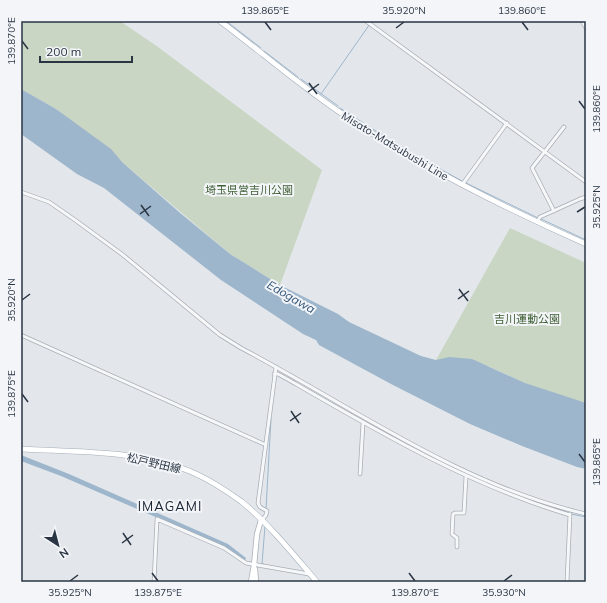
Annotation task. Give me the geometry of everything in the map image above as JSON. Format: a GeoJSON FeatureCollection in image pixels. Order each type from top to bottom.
{"type":"FeatureCollection","features":[{"type":"Feature","properties":{"kind":"main road","name":"Misato-Matsubushi Line"},"geometry":{"type":"LineString","coordinates":[[221,22],[337,111],[404,154],[435,172],[539,220],[586,244]]}},
{"type":"Feature","properties":{"kind":"main road","name":"松戸野田線"},"geometry":{"type":"LineString","coordinates":[[21,450],[104,453],[157,461],[184,469],[213,483],[242,502],[262,520],[317,582]]}},
{"type":"Feature","properties":{"kind":"street"},"geometry":{"type":"LineString","coordinates":[[366,21],[586,182]]}},
{"type":"Feature","properties":{"kind":"street"},"geometry":{"type":"LineString","coordinates":[[582,21],[586,28]]}},
{"type":"Feature","properties":{"kind":"street"},"geometry":{"type":"LineString","coordinates":[[462,185],[507,123]]}},
{"type":"Feature","properties":{"kind":"street"},"geometry":{"type":"LineString","coordinates":[[554,212],[532,168],[564,127]]}},
{"type":"Feature","properties":{"kind":"street"},"geometry":{"type":"LineString","coordinates":[[21,192],[45,200],[59,208],[123,255],[231,342],[387,431],[467,472],[570,513]]}},
{"type":"Feature","properties":{"kind":"street"},"geometry":{"type":"LineString","coordinates":[[539,220],[586,197]]}},
{"type":"Feature","properties":{"kind":"street"},"geometry":{"type":"LineString","coordinates":[[21,335],[266,445]]}},
{"type":"Feature","properties":{"kind":"street"},"geometry":{"type":"LineString","coordinates":[[250,582],[254,565],[257,534],[262,520],[266,515],[266,512],[258,503],[276,367]]}},
{"type":"Feature","properties":{"kind":"street"},"geometry":{"type":"LineString","coordinates":[[274,374],[278,374],[363,423],[466,476],[518,497],[570,513],[586,514]]}},
{"type":"Feature","properties":{"kind":"street"},"geometry":{"type":"LineString","coordinates":[[360,474],[363,423]]}},
{"type":"Feature","properties":{"kind":"street"},"geometry":{"type":"LineString","coordinates":[[457,547],[457,538],[452,534],[452,514],[464,513],[467,472]]}},
{"type":"Feature","properties":{"kind":"street"},"geometry":{"type":"LineString","coordinates":[[567,582],[570,513]]}},
{"type":"Feature","properties":{"kind":"street"},"geometry":{"type":"LineString","coordinates":[[154,582],[157,519],[224,548],[246,563],[310,574]]}},
{"type":"Feature","properties":{"kind":"street"},"geometry":{"type":"LineString","coordinates":[[254,565],[256,582]]}},
{"type":"Feature","properties":{"kind":"green space","name":"埼玉県営吉川公園"},"geometry":{"type":"Polygon","coordinates":[[[21,21],[120,21],[158,47],[322,170],[280,285],[230,254],[122,162],[56,109],[21,89],[21,21]]]}},
{"type":"Feature","properties":{"kind":"green space","name":"吉川運動公園"},"geometry":{"type":"Polygon","coordinates":[[[510,228],[586,263],[586,405],[525,383],[488,366],[436,360],[510,228]]]}},
{"type":"Feature","properties":{"kind":"water","name":"Edogawa"},"geometry":{"type":"Polygon","coordinates":[[[21,89],[56,109],[111,149],[122,162],[230,254],[280,285],[338,314],[349,322],[421,356],[436,360],[449,357],[472,359],[525,383],[586,403],[586,469],[522,446],[470,424],[391,384],[319,345],[316,340],[303,334],[221,280],[104,188],[77,174],[21,134],[21,89]]]}},
{"type":"Feature","properties":{"kind":"water"},"geometry":{"type":"Polygon","coordinates":[[[21,455],[69,474],[228,544],[246,558],[245,561],[197,535],[61,476],[21,461],[21,455]]]}},
{"type":"Feature","properties":{"kind":"waterway"},"geometry":{"type":"LineString","coordinates":[[226,21],[261,48]]}},
{"type":"Feature","properties":{"kind":"waterway"},"geometry":{"type":"LineString","coordinates":[[321,94],[372,21]]}},
{"type":"Feature","properties":{"kind":"waterway"},"geometry":{"type":"LineString","coordinates":[[584,21],[586,25]]}},
{"type":"Feature","properties":{"kind":"waterway"},"geometry":{"type":"LineString","coordinates":[[264,51],[298,77]]}},
{"type":"Feature","properties":{"kind":"waterway"},"geometry":{"type":"LineString","coordinates":[[301,79],[338,106]]}},
{"type":"Feature","properties":{"kind":"waterway"},"geometry":{"type":"LineString","coordinates":[[340,108],[379,133]]}},
{"type":"Feature","properties":{"kind":"waterway"},"geometry":{"type":"LineString","coordinates":[[381,134],[420,158]]}},
{"type":"Feature","properties":{"kind":"waterway"},"geometry":{"type":"LineString","coordinates":[[422,159],[462,181]]}},
{"type":"Feature","properties":{"kind":"waterway"},"geometry":{"type":"LineString","coordinates":[[466,183],[538,218]]}},
{"type":"Feature","properties":{"kind":"waterway"},"geometry":{"type":"LineString","coordinates":[[541,219],[586,240]]}},
{"type":"Feature","properties":{"kind":"waterway"},"geometry":{"type":"LineString","coordinates":[[304,387],[392,437],[474,477]]}},
{"type":"Feature","properties":{"kind":"waterway"},"geometry":{"type":"LineString","coordinates":[[266,509],[271,419]]}},
{"type":"Feature","properties":{"kind":"waterway"},"geometry":{"type":"LineString","coordinates":[[525,498],[547,506]]}},
{"type":"Feature","properties":{"kind":"waterway"},"geometry":{"type":"LineString","coordinates":[[571,514],[586,517]]}},
{"type":"Feature","properties":{"kind":"waterway"},"geometry":{"type":"LineString","coordinates":[[264,564],[262,564],[265,526]]}},
{"type":"Feature","properties":{"kind":"district","name":"IMAGAMI"},"geometry":{"type":"Point","coordinates":[170,506]}}]}
